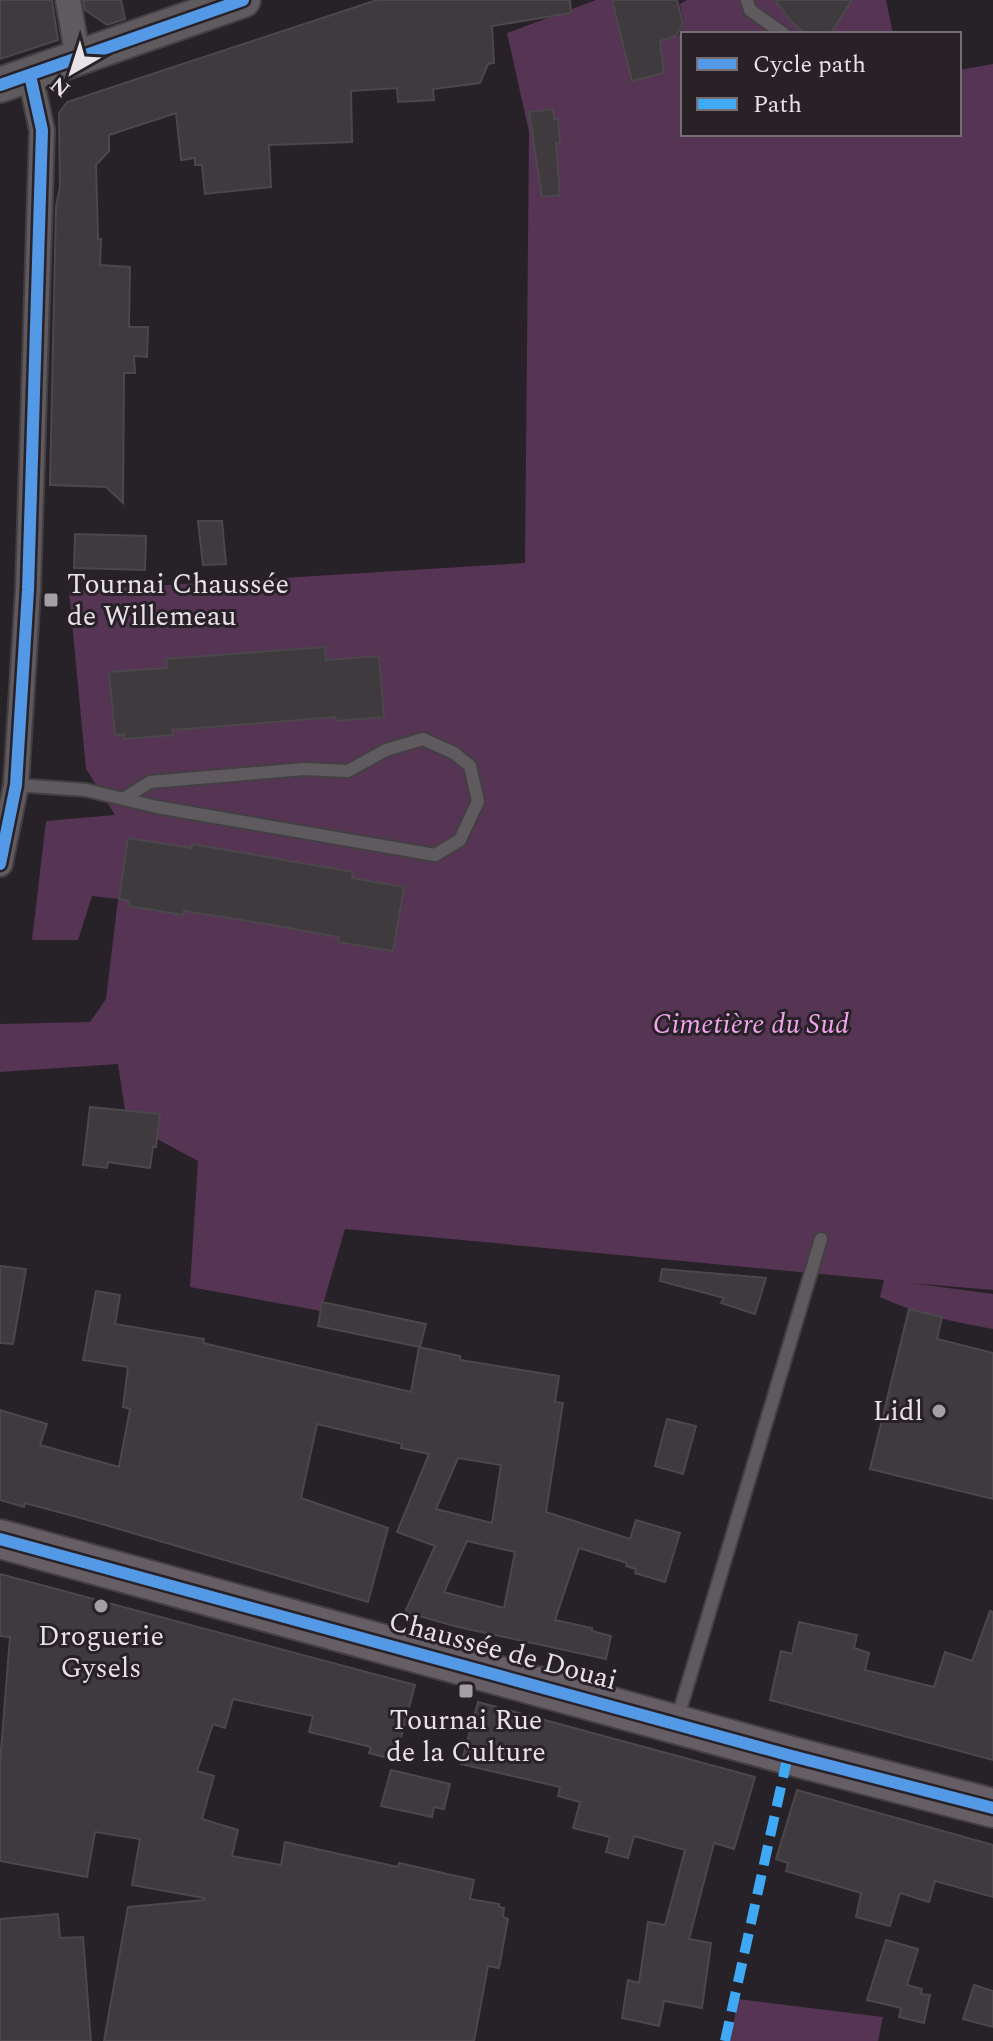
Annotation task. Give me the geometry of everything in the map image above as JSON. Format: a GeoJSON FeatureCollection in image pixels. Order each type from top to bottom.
{"type":"FeatureCollection","features":[{"type":"Feature","properties":{"kind":"main road","name":"Chaussée de Douai"},"geometry":{"type":"LineString","coordinates":[[0,1539],[993,1808]]}},
{"type":"Feature","properties":{"kind":"street"},"geometry":{"type":"LineString","coordinates":[[68,0],[78,58]]}},
{"type":"Feature","properties":{"kind":"street"},"geometry":{"type":"LineString","coordinates":[[0,864],[16,785],[28,590],[42,130],[15,80],[243,0]]}},
{"type":"Feature","properties":{"kind":"lane"},"geometry":{"type":"LineString","coordinates":[[747,0],[750,10],[781,32]]}},
{"type":"Feature","properties":{"kind":"lane"},"geometry":{"type":"LineString","coordinates":[[16,785],[86,790],[123,799],[435,855],[460,840],[478,801],[470,766],[454,753],[423,739],[386,750],[348,771],[305,769],[150,782],[123,799]]}},
{"type":"Feature","properties":{"kind":"lane"},"geometry":{"type":"LineString","coordinates":[[676,1724],[821,1239]]}},
{"type":"Feature","properties":{"kind":"green space","name":"Cimetière du Sud"},"geometry":{"type":"Polygon","coordinates":[[[596,0],[616,0],[660,39],[678,36],[684,23],[680,4],[687,0],[886,0],[893,32],[681,32],[681,136],[961,136],[961,70],[993,64],[993,1290],[911,1283],[993,1294],[993,1329],[935,1317],[880,1297],[884,1280],[345,1229],[321,1311],[190,1287],[198,1161],[127,1123],[118,1064],[0,1072],[0,1024],[90,1022],[106,999],[118,899],[92,896],[78,940],[32,940],[46,821],[115,815],[86,769],[69,591],[525,563],[529,132],[507,33],[596,0]]]}},
{"type":"Feature","properties":{"kind":"green space"},"geometry":{"type":"Polygon","coordinates":[[[738,1999],[883,2017],[878,2041],[730,2041],[738,1999]]]}},
{"type":"Feature","properties":{"kind":"building"},"geometry":{"type":"Polygon","coordinates":[[[0,0],[52,0],[58,40],[0,59],[0,0]]]}},
{"type":"Feature","properties":{"kind":"building"},"geometry":{"type":"Polygon","coordinates":[[[83,0],[121,0],[125,19],[107,25],[85,10],[83,0]]]}},
{"type":"Feature","properties":{"kind":"building"},"geometry":{"type":"Polygon","coordinates":[[[377,0],[570,0],[571,13],[492,26],[494,63],[488,64],[480,83],[433,89],[434,100],[398,102],[397,88],[351,91],[352,142],[269,145],[271,187],[205,194],[202,165],[195,165],[195,158],[181,160],[176,113],[109,135],[109,151],[96,165],[100,265],[130,267],[129,327],[148,327],[147,357],[134,356],[135,373],[124,373],[123,503],[106,487],[50,485],[56,206],[60,187],[59,113],[67,102],[377,0]]]}},
{"type":"Feature","properties":{"kind":"building"},"geometry":{"type":"Polygon","coordinates":[[[612,0],[677,0],[683,23],[676,36],[660,41],[664,73],[632,81],[612,0]]]}},
{"type":"Feature","properties":{"kind":"building"},"geometry":{"type":"Polygon","coordinates":[[[775,0],[852,0],[832,32],[803,32],[775,0]]]}},
{"type":"Feature","properties":{"kind":"building"},"geometry":{"type":"Polygon","coordinates":[[[553,109],[554,119],[558,119],[560,143],[556,143],[560,195],[542,197],[529,112],[553,109]]]}},
{"type":"Feature","properties":{"kind":"building"},"geometry":{"type":"Polygon","coordinates":[[[198,521],[222,521],[226,564],[203,565],[198,521]]]}},
{"type":"Feature","properties":{"kind":"building"},"geometry":{"type":"Polygon","coordinates":[[[75,534],[146,536],[145,570],[74,568],[75,534]]]}},
{"type":"Feature","properties":{"kind":"building"},"geometry":{"type":"Polygon","coordinates":[[[325,647],[326,660],[379,656],[384,717],[336,721],[335,717],[172,730],[173,735],[124,739],[124,734],[115,735],[109,672],[167,668],[166,659],[325,647]]]}},
{"type":"Feature","properties":{"kind":"building"},"geometry":{"type":"Polygon","coordinates":[[[128,838],[192,848],[192,844],[353,872],[352,878],[404,887],[393,951],[338,942],[339,937],[261,923],[128,906],[129,901],[119,899],[128,838]]]}},
{"type":"Feature","properties":{"kind":"building"},"geometry":{"type":"Polygon","coordinates":[[[90,1107],[160,1114],[150,1168],[108,1162],[107,1168],[83,1165],[90,1107]]]}},
{"type":"Feature","properties":{"kind":"building"},"geometry":{"type":"Polygon","coordinates":[[[0,1266],[26,1269],[13,1344],[0,1343],[0,1266]]]}},
{"type":"Feature","properties":{"kind":"building"},"geometry":{"type":"Polygon","coordinates":[[[662,1269],[766,1278],[755,1314],[721,1303],[724,1298],[660,1281],[662,1269]]]}},
{"type":"Feature","properties":{"kind":"building"},"geometry":{"type":"Polygon","coordinates":[[[96,1291],[120,1295],[115,1324],[204,1339],[203,1343],[411,1392],[419,1347],[460,1356],[460,1360],[559,1376],[555,1402],[563,1403],[546,1512],[630,1539],[636,1520],[680,1533],[665,1582],[635,1573],[636,1569],[626,1566],[627,1563],[579,1548],[555,1620],[592,1628],[592,1631],[611,1636],[606,1659],[458,1627],[405,1612],[435,1546],[397,1532],[429,1454],[401,1448],[402,1444],[317,1424],[301,1498],[388,1528],[368,1602],[88,1520],[25,1503],[24,1507],[0,1500],[0,1410],[47,1424],[40,1445],[119,1467],[130,1409],[123,1407],[128,1367],[83,1360],[96,1291]],[[458,1458],[436,1509],[492,1523],[501,1465],[458,1458]],[[467,1541],[444,1592],[504,1608],[515,1552],[467,1541]]]}},
{"type":"Feature","properties":{"kind":"building"},"geometry":{"type":"Polygon","coordinates":[[[322,1302],[426,1324],[420,1347],[318,1326],[322,1302]]]}},
{"type":"Feature","properties":{"kind":"building","name":"Lidl"},"geometry":{"type":"Polygon","coordinates":[[[909,1309],[942,1317],[937,1339],[993,1353],[993,1499],[870,1469],[909,1309]]]}},
{"type":"Feature","properties":{"kind":"building"},"geometry":{"type":"Polygon","coordinates":[[[667,1419],[696,1426],[683,1474],[655,1466],[667,1419]]]}},
{"type":"Feature","properties":{"kind":"building"},"geometry":{"type":"Polygon","coordinates":[[[0,1574],[415,1685],[395,1760],[369,1753],[371,1747],[309,1732],[313,1716],[233,1699],[225,1728],[213,1724],[197,1771],[214,1776],[202,1819],[238,1830],[232,1856],[281,1865],[285,1842],[474,1880],[470,1899],[499,1904],[504,1908],[503,1917],[508,1919],[499,1968],[488,1966],[474,2041],[104,2041],[128,1907],[204,1898],[132,1885],[140,1839],[95,1832],[87,1877],[0,1861],[0,1763],[10,1637],[0,1636],[0,1574]]]}},
{"type":"Feature","properties":{"kind":"building"},"geometry":{"type":"Polygon","coordinates":[[[990,1611],[993,1612],[993,1760],[770,1700],[781,1651],[792,1654],[799,1622],[857,1635],[854,1648],[869,1653],[865,1670],[934,1687],[945,1652],[972,1661],[990,1611]]]}},
{"type":"Feature","properties":{"kind":"building"},"geometry":{"type":"Polygon","coordinates":[[[478,1702],[755,1777],[734,1849],[714,1843],[689,1939],[711,1943],[702,2008],[664,2001],[659,2026],[622,2018],[628,1980],[639,1983],[648,1922],[665,1925],[685,1850],[634,1836],[628,1858],[606,1852],[610,1837],[573,1828],[580,1802],[558,1796],[560,1787],[461,1764],[478,1702]]]}},
{"type":"Feature","properties":{"kind":"building"},"geometry":{"type":"Polygon","coordinates":[[[391,1770],[450,1784],[444,1809],[434,1807],[432,1817],[381,1806],[391,1770]]]}},
{"type":"Feature","properties":{"kind":"building"},"geometry":{"type":"Polygon","coordinates":[[[797,1790],[993,1845],[993,1897],[935,1881],[929,1902],[900,1893],[890,1926],[856,1917],[861,1893],[786,1871],[788,1863],[776,1859],[797,1790]]]}},
{"type":"Feature","properties":{"kind":"building"},"geometry":{"type":"Polygon","coordinates":[[[58,1914],[60,1938],[83,1937],[91,2041],[0,2041],[0,1919],[58,1914]]]}},
{"type":"Feature","properties":{"kind":"building"},"geometry":{"type":"Polygon","coordinates":[[[886,1940],[918,1949],[907,1985],[922,1989],[921,1994],[930,1995],[924,2023],[899,2017],[901,2008],[867,2000],[886,1940]]]}},
{"type":"Feature","properties":{"kind":"building"},"geometry":{"type":"Polygon","coordinates":[[[974,1985],[993,1991],[993,2027],[963,2019],[974,1985]]]}},
{"type":"Feature","properties":{"kind":"marked path"},"geometry":{"type":"LineString","coordinates":[[725,2041],[788,1755]]}},
{"type":"Feature","properties":{"kind":"cycle path"},"geometry":{"type":"LineString","coordinates":[[0,85],[243,0]]}},
{"type":"Feature","properties":{"kind":"cycle path"},"geometry":{"type":"LineString","coordinates":[[0,864],[16,785],[28,590],[42,130],[30,75]]}},
{"type":"Feature","properties":{"kind":"cycle path"},"geometry":{"type":"LineString","coordinates":[[0,1539],[788,1755],[993,1808]]}},
{"type":"Feature","properties":{"kind":"place","name":"Tournai Chaussée de Willemeau"},"geometry":{"type":"Point","coordinates":[51,600]}},
{"type":"Feature","properties":{"kind":"place","name":"Lidl"},"geometry":{"type":"Point","coordinates":[939,1411]}},
{"type":"Feature","properties":{"kind":"place","name":"Droguerie Gysels"},"geometry":{"type":"Point","coordinates":[101,1606]}},
{"type":"Feature","properties":{"kind":"place","name":"Tournai Rue de la Culture"},"geometry":{"type":"Point","coordinates":[466,1691]}}]}
